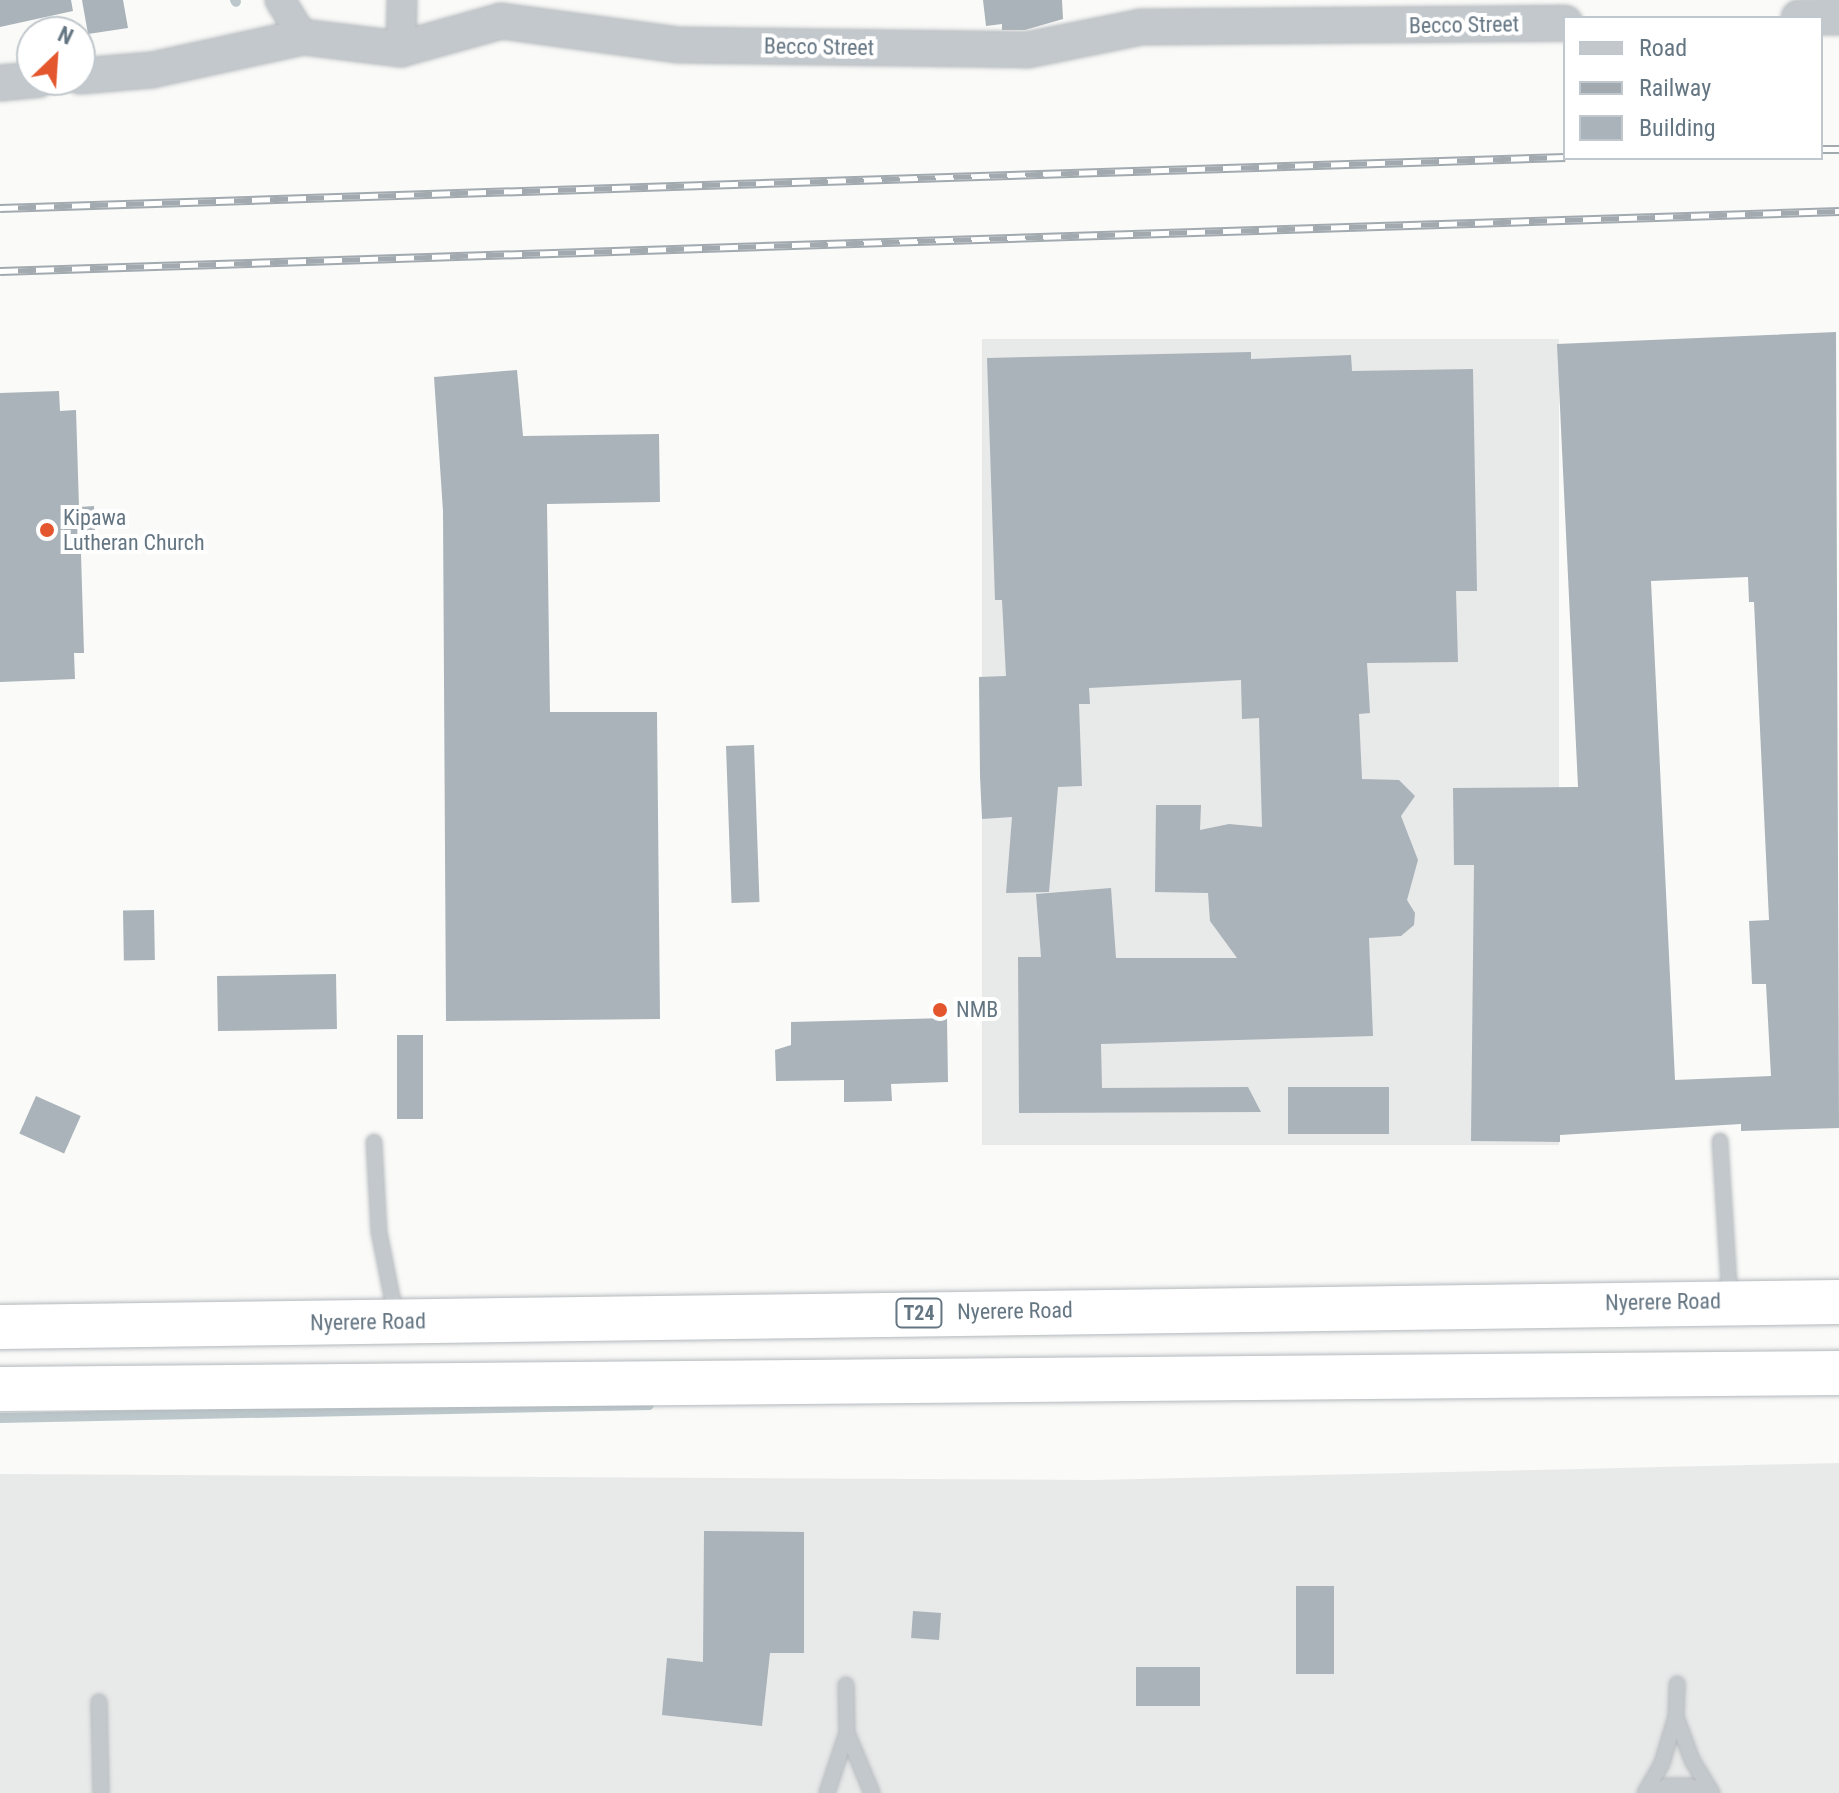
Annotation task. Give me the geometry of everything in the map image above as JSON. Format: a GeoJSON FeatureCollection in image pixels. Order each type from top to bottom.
{"type":"FeatureCollection","features":[{"type":"Feature","properties":{"kind":"highway","name":"Nyerere Road"},"geometry":{"type":"LineString","coordinates":[[0,1327],[1731,1301],[1839,1302]]}},
{"type":"Feature","properties":{"kind":"highway"},"geometry":{"type":"LineString","coordinates":[[0,1389],[1839,1373]]}},
{"type":"Feature","properties":{"kind":"street"},"geometry":{"type":"LineString","coordinates":[[280,0],[303,37]]}},
{"type":"Feature","properties":{"kind":"street"},"geometry":{"type":"LineString","coordinates":[[401,49],[402,0]]}},
{"type":"Feature","properties":{"kind":"street","name":"Becco Street"},"geometry":{"type":"LineString","coordinates":[[96,75],[152,70],[303,37],[401,49],[501,21],[679,45],[1027,50],[1141,27],[1563,23]]}},
{"type":"Feature","properties":{"kind":"street"},"geometry":{"type":"LineString","coordinates":[[1668,1793],[1689,1793]]}},
{"type":"Feature","properties":{"kind":"lane"},"geometry":{"type":"LineString","coordinates":[[1720,1141],[1731,1301]]}},
{"type":"Feature","properties":{"kind":"lane"},"geometry":{"type":"LineString","coordinates":[[374,1142],[379,1232],[397,1321]]}},
{"type":"Feature","properties":{"kind":"lane"},"geometry":{"type":"LineString","coordinates":[[1645,1793],[1662,1763],[1676,1717],[1677,1684]]}},
{"type":"Feature","properties":{"kind":"lane"},"geometry":{"type":"LineString","coordinates":[[827,1793],[847,1733],[846,1685]]}},
{"type":"Feature","properties":{"kind":"lane"},"geometry":{"type":"LineString","coordinates":[[99,1702],[101,1793]]}},
{"type":"Feature","properties":{"kind":"lane"},"geometry":{"type":"LineString","coordinates":[[1676,1717],[1692,1760],[1712,1793]]}},
{"type":"Feature","properties":{"kind":"lane"},"geometry":{"type":"LineString","coordinates":[[847,1733],[872,1793]]}},
{"type":"Feature","properties":{"kind":"shaded area"},"geometry":{"type":"Polygon","coordinates":[[[982,339],[1559,339],[1559,1145],[982,1145],[982,339]]]}},
{"type":"Feature","properties":{"kind":"shaded area"},"geometry":{"type":"Polygon","coordinates":[[[1839,1463],[1839,1793],[0,1793],[0,1474],[1095,1480],[1839,1463]]]}},
{"type":"Feature","properties":{"kind":"building"},"geometry":{"type":"Polygon","coordinates":[[[0,0],[71,0],[73,11],[50,16],[16,16],[16,23],[0,27],[0,0]]]}},
{"type":"Feature","properties":{"kind":"building"},"geometry":{"type":"Polygon","coordinates":[[[82,0],[123,0],[128,28],[96,33],[96,16],[85,16],[82,0]]]}},
{"type":"Feature","properties":{"kind":"building"},"geometry":{"type":"Polygon","coordinates":[[[983,0],[1062,0],[1063,19],[1025,30],[1002,30],[1002,24],[986,26],[983,0]]]}},
{"type":"Feature","properties":{"kind":"building"},"geometry":{"type":"Polygon","coordinates":[[[1836,332],[1839,1128],[1741,1131],[1741,1124],[1560,1135],[1560,1142],[1471,1141],[1474,865],[1454,865],[1453,788],[1578,787],[1557,344],[1836,332]],[[1748,577],[1651,581],[1675,1080],[1771,1076],[1766,984],[1752,984],[1749,921],[1769,920],[1754,602],[1749,602],[1748,577]]]}},
{"type":"Feature","properties":{"kind":"building"},"geometry":{"type":"Polygon","coordinates":[[[1251,352],[1251,359],[1351,355],[1352,371],[1473,369],[1477,591],[1456,591],[1458,662],[1367,663],[1370,713],[1359,714],[1362,779],[1399,780],[1415,796],[1401,816],[1418,860],[1407,900],[1415,913],[1414,925],[1401,936],[1369,938],[1373,1036],[1101,1044],[1102,1088],[1248,1087],[1261,1112],[1019,1113],[1018,957],[1041,957],[1036,894],[1111,888],[1116,958],[1237,958],[1210,921],[1208,893],[1155,892],[1156,805],[1201,805],[1200,830],[1229,824],[1262,827],[1259,718],[1242,719],[1241,680],[1089,688],[1090,704],[1079,704],[1082,786],[1058,787],[1049,892],[1006,893],[1012,817],[982,819],[980,776],[979,677],[1006,676],[1002,600],[995,600],[987,358],[1251,352]]]}},
{"type":"Feature","properties":{"kind":"building"},"geometry":{"type":"Polygon","coordinates":[[[517,370],[523,436],[659,434],[660,502],[547,504],[550,712],[657,712],[660,1019],[446,1021],[443,511],[434,377],[517,370]]]}},
{"type":"Feature","properties":{"kind":"building","name":"Kipawa Lutheran Church"},"geometry":{"type":"Polygon","coordinates":[[[59,391],[60,411],[76,410],[79,507],[94,506],[96,554],[81,554],[84,653],[74,653],[75,679],[0,682],[0,393],[59,391]]]}},
{"type":"Feature","properties":{"kind":"building"},"geometry":{"type":"Polygon","coordinates":[[[754,745],[759,902],[731,903],[726,746],[754,745]]]}},
{"type":"Feature","properties":{"kind":"building"},"geometry":{"type":"Polygon","coordinates":[[[154,910],[155,960],[124,961],[123,911],[154,910]]]}},
{"type":"Feature","properties":{"kind":"building"},"geometry":{"type":"Polygon","coordinates":[[[336,974],[337,1029],[218,1031],[217,976],[336,974]]]}},
{"type":"Feature","properties":{"kind":"building"},"geometry":{"type":"Polygon","coordinates":[[[947,1018],[948,1082],[891,1084],[892,1101],[844,1102],[844,1080],[776,1081],[775,1050],[791,1045],[791,1022],[947,1018]]]}},
{"type":"Feature","properties":{"kind":"building"},"geometry":{"type":"Polygon","coordinates":[[[397,1035],[423,1035],[423,1119],[397,1119],[397,1035]]]}},
{"type":"Feature","properties":{"kind":"building"},"geometry":{"type":"Polygon","coordinates":[[[1288,1087],[1389,1087],[1389,1134],[1288,1134],[1288,1087]]]}},
{"type":"Feature","properties":{"kind":"building"},"geometry":{"type":"Polygon","coordinates":[[[36,1096],[81,1116],[64,1153],[19,1133],[36,1096]]]}},
{"type":"Feature","properties":{"kind":"building"},"geometry":{"type":"Polygon","coordinates":[[[704,1531],[804,1532],[804,1653],[770,1653],[762,1726],[662,1715],[667,1658],[703,1662],[704,1531]]]}},
{"type":"Feature","properties":{"kind":"building"},"geometry":{"type":"Polygon","coordinates":[[[1296,1586],[1334,1586],[1334,1674],[1296,1674],[1296,1586]]]}},
{"type":"Feature","properties":{"kind":"building"},"geometry":{"type":"Polygon","coordinates":[[[913,1611],[941,1613],[939,1640],[911,1638],[913,1611]]]}},
{"type":"Feature","properties":{"kind":"building"},"geometry":{"type":"Polygon","coordinates":[[[1136,1667],[1200,1667],[1200,1706],[1136,1706],[1136,1667]]]}},
{"type":"Feature","properties":{"kind":"waterway"},"geometry":{"type":"LineString","coordinates":[[0,1418],[649,1405]]}},
{"type":"Feature","properties":{"kind":"railway"},"geometry":{"type":"LineString","coordinates":[[1823,149],[1839,149]]}},
{"type":"Feature","properties":{"kind":"railway"},"geometry":{"type":"LineString","coordinates":[[0,208],[1563,157]]}},
{"type":"Feature","properties":{"kind":"railway"},"geometry":{"type":"LineString","coordinates":[[0,271],[1839,211]]}},
{"type":"Feature","properties":{"kind":"place","name":"Kipawa Lutheran Church"},"geometry":{"type":"Point","coordinates":[47,530]}},
{"type":"Feature","properties":{"kind":"place","name":"NMB"},"geometry":{"type":"Point","coordinates":[940,1010]}}]}
